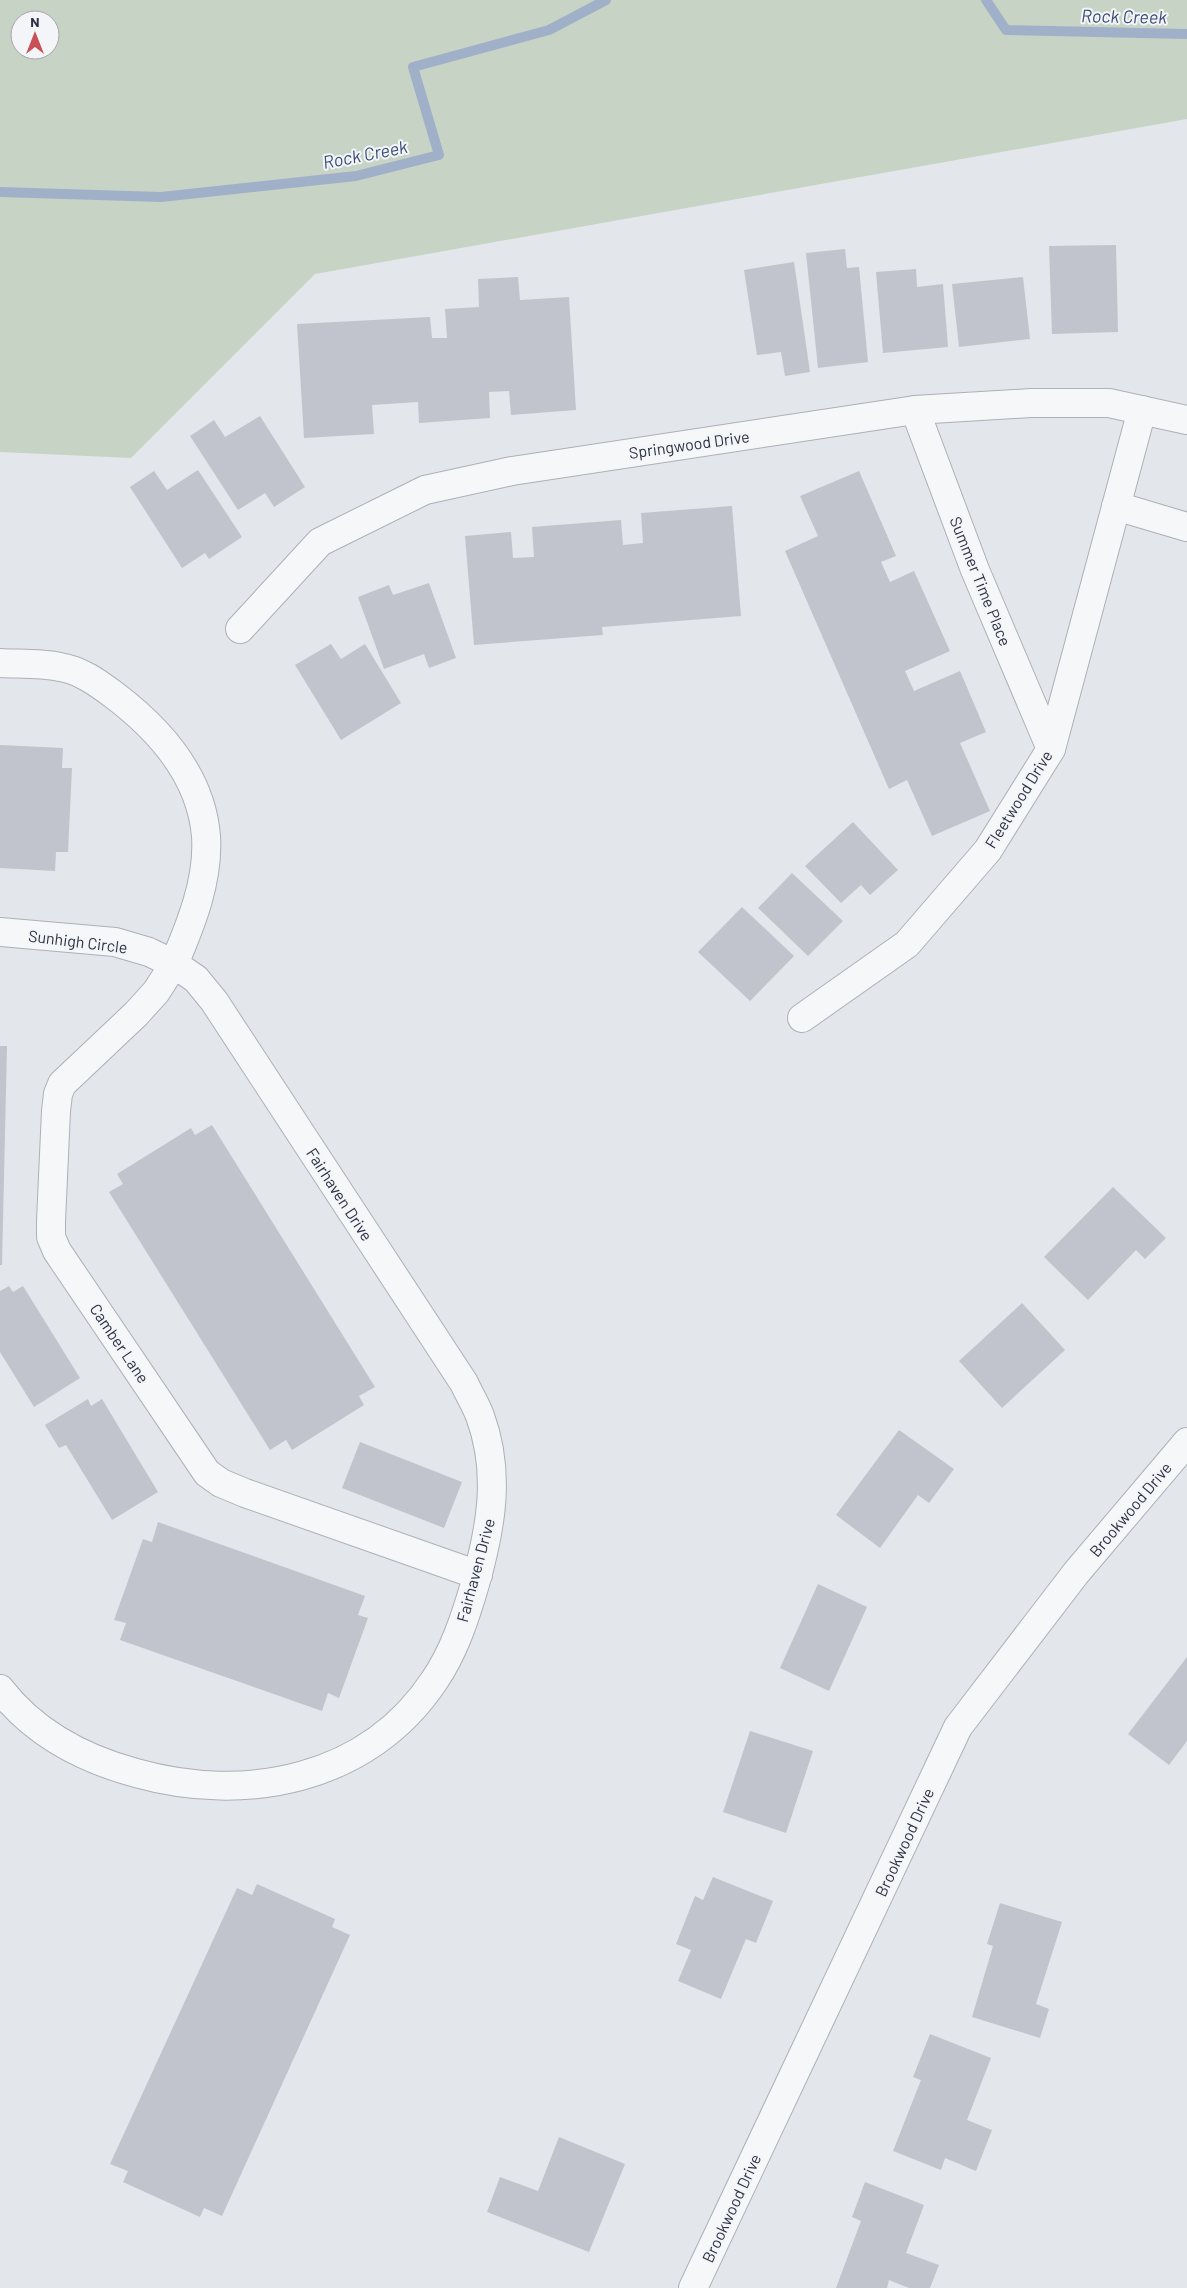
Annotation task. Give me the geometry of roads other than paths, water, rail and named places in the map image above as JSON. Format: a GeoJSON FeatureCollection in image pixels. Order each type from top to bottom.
{"type":"FeatureCollection","features":[{"type":"Feature","properties":{"kind":"street","name":"Springwood Drive"},"geometry":{"type":"LineString","coordinates":[[240,629],[320,542],[425,490],[512,470],[915,410],[1031,404],[1109,404],[1187,420]]}},
{"type":"Feature","properties":{"kind":"street","name":"Summer Time Place"},"geometry":{"type":"LineString","coordinates":[[915,410],[975,570],[1051,749]]}},
{"type":"Feature","properties":{"kind":"street","name":"Fleetwood Drive"},"geometry":{"type":"LineString","coordinates":[[802,1018],[907,944],[988,850],[1051,749],[1142,410]]}},
{"type":"Feature","properties":{"kind":"street"},"geometry":{"type":"LineString","coordinates":[[1116,506],[1187,527]]}},
{"type":"Feature","properties":{"kind":"street"},"geometry":{"type":"LineString","coordinates":[[0,663],[61,667],[79,673],[103,687],[130,707],[154,730],[174,753],[189,777],[200,807],[206,835],[206,857],[196,907],[174,964]]}},
{"type":"Feature","properties":{"kind":"street","name":"Sunhigh Circle"},"geometry":{"type":"LineString","coordinates":[[0,932],[115,942],[149,952],[174,964]]}},
{"type":"Feature","properties":{"kind":"street","name":"Fairhaven Drive"},"geometry":{"type":"LineString","coordinates":[[0,1689],[38,1726],[71,1750],[110,1766],[152,1778],[194,1784],[240,1786],[276,1782],[304,1776],[340,1762],[382,1737],[410,1712],[434,1681],[452,1650],[478,1575],[490,1525],[493,1490],[488,1451],[480,1416],[464,1383],[214,1002],[196,979],[174,964]]}},
{"type":"Feature","properties":{"kind":"street","name":"Camber Lane"},"geometry":{"type":"LineString","coordinates":[[174,964],[156,992],[136,1014],[62,1084],[58,1094],[56,1111],[51,1221],[51,1237],[57,1251],[207,1473],[221,1483],[245,1493],[478,1575]]}},
{"type":"Feature","properties":{"kind":"street","name":"Brookwood Drive"},"geometry":{"type":"LineString","coordinates":[[693,2288],[958,1727],[1076,1573],[1187,1442]]}},
{"type":"Feature","properties":{"kind":"waterway","name":"Rock Creek"},"geometry":{"type":"LineString","coordinates":[[0,192],[161,197],[356,176],[439,155],[413,67],[549,30],[606,0]]}},
{"type":"Feature","properties":{"kind":"waterway","name":"Rock Creek"},"geometry":{"type":"LineString","coordinates":[[986,0],[1006,30],[1187,34]]}}]}
